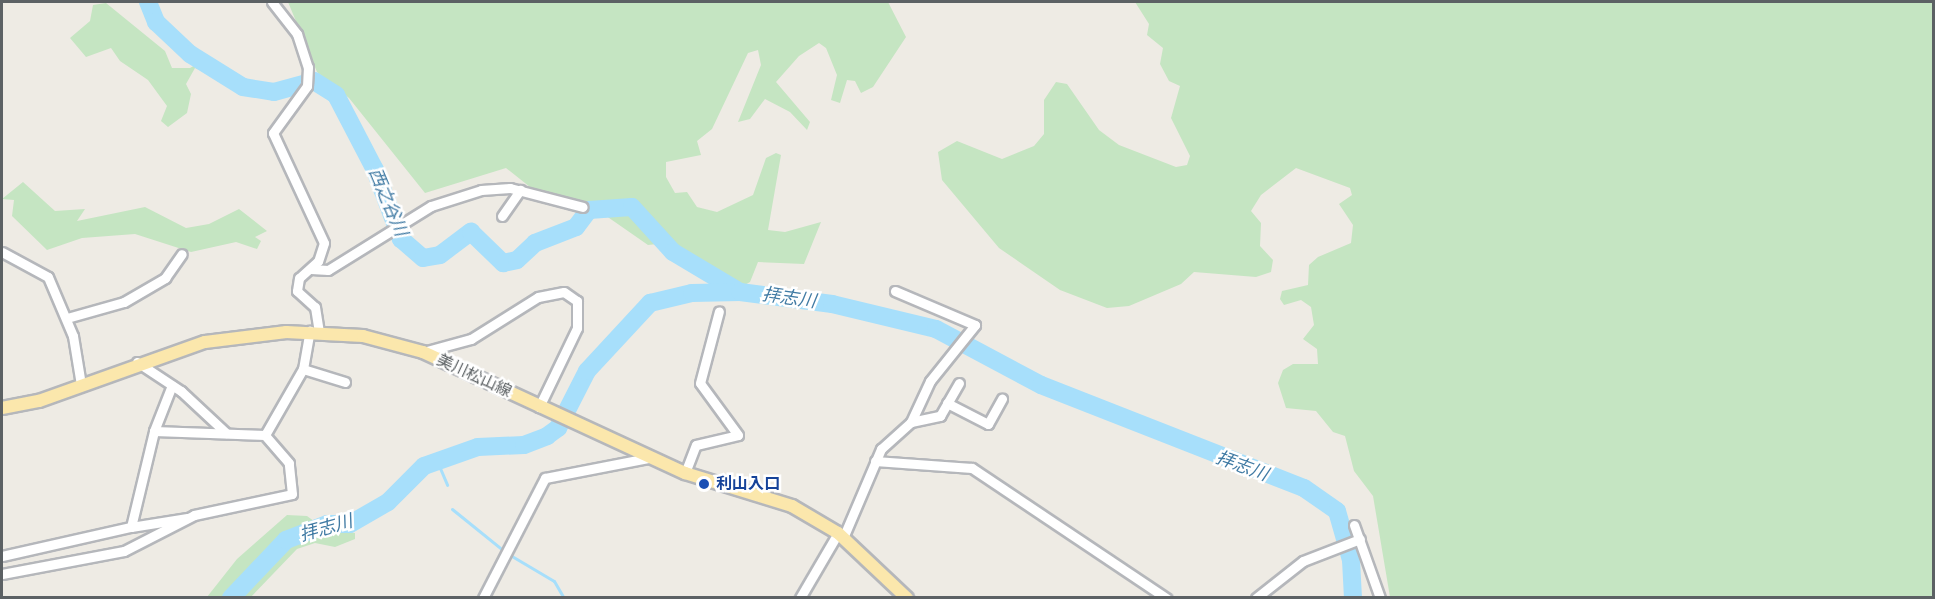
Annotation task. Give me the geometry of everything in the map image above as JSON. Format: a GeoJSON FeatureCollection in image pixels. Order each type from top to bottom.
{"type":"FeatureCollection","features":[{"type":"Feature","properties":{"kind":"main road","name":"美川松山線"},"geometry":{"type":"LineString","coordinates":[[2,408],[81,385],[137,362],[205,342],[314,331],[423,352],[648,458],[685,473],[776,499],[841,536],[907,597]]}},
{"type":"Feature","properties":{"kind":"street"},"geometry":{"type":"LineString","coordinates":[[265,435],[303,369],[314,331],[315,307],[297,291],[299,278],[311,269],[323,251],[322,236],[273,133],[307,86],[309,75],[297,34],[272,2]]}},
{"type":"Feature","properties":{"kind":"street"},"geometry":{"type":"LineString","coordinates":[[311,269],[328,270],[453,198],[500,187],[583,207]]}},
{"type":"Feature","properties":{"kind":"street"},"geometry":{"type":"LineString","coordinates":[[502,216],[520,190]]}},
{"type":"Feature","properties":{"kind":"street"},"geometry":{"type":"LineString","coordinates":[[2,252],[48,277],[67,318],[81,385]]}},
{"type":"Feature","properties":{"kind":"street"},"geometry":{"type":"LineString","coordinates":[[67,318],[124,302],[165,278],[182,254]]}},
{"type":"Feature","properties":{"kind":"street"},"geometry":{"type":"LineString","coordinates":[[894,291],[973,322],[968,338],[930,381],[911,422]]}},
{"type":"Feature","properties":{"kind":"street"},"geometry":{"type":"LineString","coordinates":[[423,352],[471,339],[538,297],[564,292],[577,301],[580,318],[568,356],[539,407]]}},
{"type":"Feature","properties":{"kind":"street"},"geometry":{"type":"LineString","coordinates":[[685,473],[696,445],[738,435],[700,383],[719,311]]}},
{"type":"Feature","properties":{"kind":"street"},"geometry":{"type":"LineString","coordinates":[[137,362],[172,385],[226,433]]}},
{"type":"Feature","properties":{"kind":"street"},"geometry":{"type":"LineString","coordinates":[[303,369],[345,382]]}},
{"type":"Feature","properties":{"kind":"street"},"geometry":{"type":"LineString","coordinates":[[800,597],[841,536],[875,461],[887,441],[911,422],[940,416],[959,383]]}},
{"type":"Feature","properties":{"kind":"street"},"geometry":{"type":"LineString","coordinates":[[131,527],[154,431],[172,385]]}},
{"type":"Feature","properties":{"kind":"street"},"geometry":{"type":"LineString","coordinates":[[947,403],[988,424],[1002,406]]}},
{"type":"Feature","properties":{"kind":"street"},"geometry":{"type":"LineString","coordinates":[[2,556],[131,527],[187,518],[296,490],[286,456],[265,435],[154,431]]}},
{"type":"Feature","properties":{"kind":"street"},"geometry":{"type":"LineString","coordinates":[[483,597],[545,478],[648,458]]}},
{"type":"Feature","properties":{"kind":"street"},"geometry":{"type":"LineString","coordinates":[[875,461],[972,468],[1166,597]]}},
{"type":"Feature","properties":{"kind":"street"},"geometry":{"type":"LineString","coordinates":[[2,574],[124,551],[187,518]]}},
{"type":"Feature","properties":{"kind":"street"},"geometry":{"type":"LineString","coordinates":[[1354,525],[1380,597]]}},
{"type":"Feature","properties":{"kind":"street"},"geometry":{"type":"LineString","coordinates":[[1256,597],[1303,561],[1359,539]]}},
{"type":"Feature","properties":{"kind":"green space"},"geometry":{"type":"Polygon","coordinates":[[[288,2],[888,2],[906,37],[873,87],[861,93],[855,81],[847,80],[840,103],[831,100],[837,75],[826,48],[819,43],[799,56],[776,82],[810,122],[807,130],[790,112],[765,99],[750,119],[738,122],[761,65],[758,50],[748,53],[712,129],[697,141],[701,155],[666,162],[666,177],[675,193],[687,192],[697,207],[717,212],[753,195],[766,158],[776,153],[781,155],[768,230],[785,232],[821,222],[804,264],[758,262],[750,282],[741,287],[666,243],[648,245],[589,204],[530,187],[506,168],[425,193],[349,98],[317,72],[288,2]]]}},
{"type":"Feature","properties":{"kind":"green space"},"geometry":{"type":"Polygon","coordinates":[[[1135,2],[1933,2],[1933,597],[1390,597],[1373,496],[1354,471],[1345,436],[1333,432],[1316,411],[1286,408],[1278,383],[1283,370],[1293,364],[1318,364],[1317,349],[1303,339],[1314,325],[1311,307],[1301,300],[1284,305],[1280,299],[1282,291],[1308,285],[1309,265],[1318,257],[1351,243],[1353,225],[1339,204],[1352,195],[1350,188],[1296,168],[1261,195],[1251,211],[1261,223],[1260,246],[1273,260],[1271,272],[1256,277],[1194,272],[1181,284],[1129,306],[1107,308],[1060,290],[999,248],[942,180],[938,152],[957,141],[1002,159],[1034,146],[1044,134],[1044,100],[1056,82],[1067,84],[1099,130],[1119,145],[1176,167],[1187,165],[1190,156],[1171,118],[1180,86],[1169,81],[1160,64],[1163,48],[1147,35],[1149,24],[1135,2]]]}},
{"type":"Feature","properties":{"kind":"green space"},"geometry":{"type":"Polygon","coordinates":[[[106,3],[165,51],[172,68],[190,68],[206,59],[242,81],[268,88],[295,84],[296,89],[263,99],[195,68],[186,84],[191,94],[187,113],[168,127],[161,121],[167,106],[148,80],[120,61],[111,48],[86,57],[70,38],[90,21],[93,5],[106,3]]]}},
{"type":"Feature","properties":{"kind":"green space"},"geometry":{"type":"Polygon","coordinates":[[[23,182],[55,211],[85,209],[77,221],[145,207],[186,228],[209,224],[239,209],[267,231],[255,237],[261,241],[257,249],[236,242],[191,252],[135,234],[82,238],[47,250],[12,216],[14,200],[2,199],[23,182]]]}},
{"type":"Feature","properties":{"kind":"green space"},"geometry":{"type":"Polygon","coordinates":[[[287,515],[307,516],[326,530],[355,533],[355,539],[335,547],[315,543],[297,549],[251,597],[207,597],[237,559],[287,515]]]}},
{"type":"Feature","properties":{"kind":"waterway","name":"西之谷川"},"geometry":{"type":"LineString","coordinates":[[148,2],[156,22],[190,54],[243,87],[274,92],[314,81],[336,95],[375,170],[401,239],[423,258],[440,255],[471,232],[503,263],[517,260],[535,243],[576,227],[589,210],[632,207],[673,252],[740,292]]}},
{"type":"Feature","properties":{"kind":"waterway","name":"拝志川"},"geometry":{"type":"LineString","coordinates":[[231,598],[286,540],[327,524],[350,524],[388,502],[424,466],[478,447],[524,445],[547,436],[558,428],[587,371],[650,303],[692,293],[740,292],[832,304],[936,329],[1041,385],[1304,488],[1337,511],[1351,560],[1353,598]]}},
{"type":"Feature","properties":{"kind":"waterway"},"geometry":{"type":"LineString","coordinates":[[437,461],[447,485]]}},
{"type":"Feature","properties":{"kind":"waterway"},"geometry":{"type":"LineString","coordinates":[[452,509],[504,551]]}},
{"type":"Feature","properties":{"kind":"waterway"},"geometry":{"type":"LineString","coordinates":[[510,555],[554,581],[564,598]]}},
{"type":"Feature","properties":{"kind":"place","name":"利山入口"},"geometry":{"type":"Point","coordinates":[704,484]}}]}
